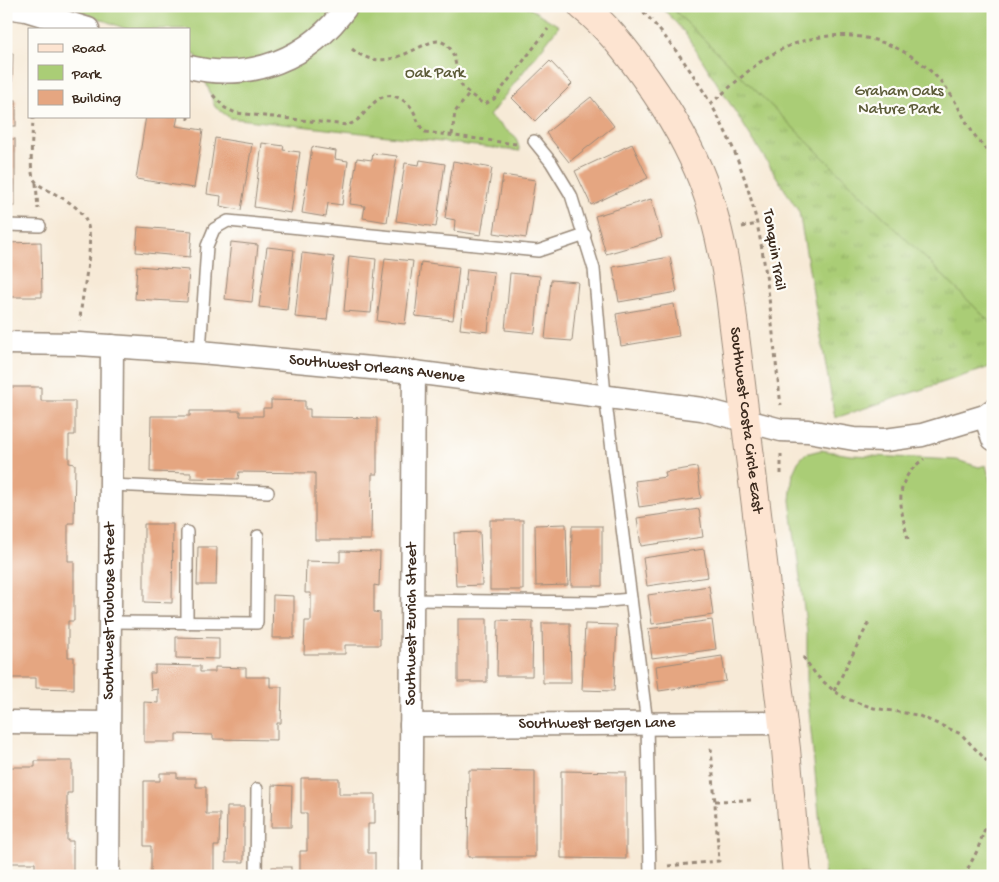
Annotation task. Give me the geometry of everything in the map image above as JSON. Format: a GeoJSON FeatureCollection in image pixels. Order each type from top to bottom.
{"type":"FeatureCollection","features":[{"type":"Feature","properties":{"kind":"street"},"geometry":{"type":"LineString","coordinates":[[196,69],[236,72],[278,64],[314,43],[328,30],[347,6]]}},
{"type":"Feature","properties":{"kind":"street","name":"Southwest Costa Circle East"},"geometry":{"type":"LineString","coordinates":[[582,6],[622,44],[678,125],[699,169],[715,215],[724,256],[783,722],[793,808],[798,876]]}},
{"type":"Feature","properties":{"kind":"street"},"geometry":{"type":"LineString","coordinates":[[6,7],[26,10],[85,28]]}},
{"type":"Feature","properties":{"kind":"street","name":"Southwest Orleans Avenue"},"geometry":{"type":"LineString","coordinates":[[6,343],[112,346],[200,352],[414,372],[605,395],[702,409],[781,430],[808,431],[854,439],[885,440],[922,436],[989,413]]}},
{"type":"Feature","properties":{"kind":"street","name":"Southwest Toulouse Street"},"geometry":{"type":"LineString","coordinates":[[108,876],[112,346]]}},
{"type":"Feature","properties":{"kind":"street","name":"Southwest Zurich Street"},"geometry":{"type":"LineString","coordinates":[[410,876],[414,372]]}},
{"type":"Feature","properties":{"kind":"street"},"geometry":{"type":"LineString","coordinates":[[989,413],[993,439]]}},
{"type":"Feature","properties":{"kind":"street"},"geometry":{"type":"LineString","coordinates":[[6,722],[108,723]]}},
{"type":"Feature","properties":{"kind":"street","name":"Southwest Bergen Lane"},"geometry":{"type":"LineString","coordinates":[[411,725],[783,722]]}},
{"type":"Feature","properties":{"kind":"lane"},"geometry":{"type":"LineString","coordinates":[[534,141],[551,162],[571,195],[594,269],[605,395],[647,723],[650,872]]}},
{"type":"Feature","properties":{"kind":"lane"},"geometry":{"type":"LineString","coordinates":[[200,352],[208,246],[214,229],[228,221],[538,251],[585,235]]}},
{"type":"Feature","properties":{"kind":"lane"},"geometry":{"type":"LineString","coordinates":[[6,225],[40,226]]}},
{"type":"Feature","properties":{"kind":"lane"},"geometry":{"type":"LineString","coordinates":[[111,486],[268,492]]}},
{"type":"Feature","properties":{"kind":"lane"},"geometry":{"type":"LineString","coordinates":[[187,532],[187,622]]}},
{"type":"Feature","properties":{"kind":"lane"},"geometry":{"type":"LineString","coordinates":[[109,622],[257,623],[258,536]]}},
{"type":"Feature","properties":{"kind":"lane"},"geometry":{"type":"LineString","coordinates":[[412,600],[596,602],[631,599]]}},
{"type":"Feature","properties":{"kind":"lane"},"geometry":{"type":"LineString","coordinates":[[256,876],[257,789]]}},
{"type":"Feature","properties":{"kind":"path"},"geometry":{"type":"LineString","coordinates":[[170,6],[187,6]]}},
{"type":"Feature","properties":{"kind":"path","name":"Tonquin Trail"},"geometry":{"type":"LineString","coordinates":[[638,6],[679,53],[710,104],[738,161],[758,224],[781,409]]}},
{"type":"Feature","properties":{"kind":"path"},"geometry":{"type":"LineString","coordinates":[[352,49],[360,55],[380,60],[405,55],[427,43],[437,40],[442,42],[453,56],[460,81],[483,104],[490,102],[548,29]]}},
{"type":"Feature","properties":{"kind":"path"},"geometry":{"type":"LineString","coordinates":[[710,104],[758,64],[785,47],[828,35],[848,34],[871,37],[901,50],[935,76],[956,101],[973,135],[993,155]]}},
{"type":"Feature","properties":{"kind":"path"},"geometry":{"type":"LineString","coordinates":[[196,69],[209,91],[225,108],[236,113],[347,124],[355,122],[375,100],[394,96],[413,108],[425,132],[522,145],[534,141]]}},
{"type":"Feature","properties":{"kind":"path"},"geometry":{"type":"LineString","coordinates":[[452,135],[455,112],[470,93]]}},
{"type":"Feature","properties":{"kind":"path"},"geometry":{"type":"LineString","coordinates":[[33,118],[33,177],[36,182],[40,226]]}},
{"type":"Feature","properties":{"kind":"path"},"geometry":{"type":"LineString","coordinates":[[36,182],[60,195],[75,206],[88,228],[89,244],[81,310]]}},
{"type":"Feature","properties":{"kind":"path"},"geometry":{"type":"LineString","coordinates":[[908,539],[901,506],[901,486],[913,467],[927,457]]}},
{"type":"Feature","properties":{"kind":"path"},"geometry":{"type":"LineString","coordinates":[[834,691],[869,622]]}},
{"type":"Feature","properties":{"kind":"path"},"geometry":{"type":"LineString","coordinates":[[804,660],[834,691],[847,699],[874,708],[917,715],[961,734],[986,760],[993,772]]}},
{"type":"Feature","properties":{"kind":"path"},"geometry":{"type":"LineString","coordinates":[[650,872],[719,861],[710,723]]}},
{"type":"Feature","properties":{"kind":"path"},"geometry":{"type":"LineString","coordinates":[[715,801],[753,800]]}},
{"type":"Feature","properties":{"kind":"path"},"geometry":{"type":"LineString","coordinates":[[964,876],[978,851],[993,806]]}},
{"type":"Feature","properties":{"kind":"green space","name":"Oak Park"},"geometry":{"type":"Polygon","coordinates":[[[67,6],[526,6],[559,26],[489,116],[516,138],[520,151],[230,118],[215,107],[196,55],[190,54],[190,28],[123,28],[67,6]]]}},
{"type":"Feature","properties":{"kind":"green space","name":"Graham Oaks Nature Park"},"geometry":{"type":"Polygon","coordinates":[[[661,6],[993,6],[993,366],[835,418],[799,212],[685,33],[661,6]]]}},
{"type":"Feature","properties":{"kind":"green space","name":"Graham Oaks Nature Park"},"geometry":{"type":"Polygon","coordinates":[[[670,6],[993,6],[993,325],[670,6]]]}},
{"type":"Feature","properties":{"kind":"green space"},"geometry":{"type":"Polygon","coordinates":[[[821,450],[850,455],[957,460],[979,467],[986,465],[993,491],[991,647],[993,876],[825,876],[807,690],[807,632],[790,500],[793,473],[798,462],[805,454],[821,450]]]}},
{"type":"Feature","properties":{"kind":"building"},"geometry":{"type":"Polygon","coordinates":[[[6,53],[13,53],[12,90],[6,90],[6,53]]]}},
{"type":"Feature","properties":{"kind":"building"},"geometry":{"type":"Polygon","coordinates":[[[550,61],[572,84],[535,121],[512,98],[550,61]]]}},
{"type":"Feature","properties":{"kind":"building"},"geometry":{"type":"Polygon","coordinates":[[[591,97],[614,126],[569,162],[546,133],[591,97]]]}},
{"type":"Feature","properties":{"kind":"building"},"geometry":{"type":"Polygon","coordinates":[[[6,100],[16,100],[16,126],[6,126],[6,100]]]}},
{"type":"Feature","properties":{"kind":"building"},"geometry":{"type":"Polygon","coordinates":[[[146,118],[178,118],[176,126],[203,130],[194,188],[136,179],[146,118]]]}},
{"type":"Feature","properties":{"kind":"building"},"geometry":{"type":"Polygon","coordinates":[[[215,138],[252,144],[241,210],[220,206],[221,196],[207,194],[215,138]]]}},
{"type":"Feature","properties":{"kind":"building"},"geometry":{"type":"Polygon","coordinates":[[[6,139],[15,139],[15,206],[6,206],[6,139]]]}},
{"type":"Feature","properties":{"kind":"building"},"geometry":{"type":"Polygon","coordinates":[[[262,143],[284,146],[283,150],[300,152],[291,213],[254,207],[262,143]]]}},
{"type":"Feature","properties":{"kind":"building"},"geometry":{"type":"Polygon","coordinates":[[[632,144],[648,178],[591,205],[575,171],[632,144]]]}},
{"type":"Feature","properties":{"kind":"building"},"geometry":{"type":"Polygon","coordinates":[[[312,147],[336,151],[335,159],[348,161],[342,205],[328,203],[326,217],[302,213],[312,147]]]}},
{"type":"Feature","properties":{"kind":"building"},"geometry":{"type":"Polygon","coordinates":[[[373,153],[397,156],[387,222],[363,218],[365,206],[350,204],[357,158],[372,160],[373,153]]]}},
{"type":"Feature","properties":{"kind":"building"},"geometry":{"type":"Polygon","coordinates":[[[420,160],[445,164],[436,227],[396,221],[405,163],[419,165],[420,160]]]}},
{"type":"Feature","properties":{"kind":"building"},"geometry":{"type":"Polygon","coordinates":[[[453,161],[492,168],[481,235],[454,231],[455,220],[445,218],[453,161]]]}},
{"type":"Feature","properties":{"kind":"building"},"geometry":{"type":"Polygon","coordinates":[[[503,175],[535,180],[526,238],[494,233],[503,175]]]}},
{"type":"Feature","properties":{"kind":"building"},"geometry":{"type":"Polygon","coordinates":[[[651,199],[662,238],[606,254],[595,216],[651,199]]]}},
{"type":"Feature","properties":{"kind":"building"},"geometry":{"type":"Polygon","coordinates":[[[138,227],[192,231],[190,257],[136,252],[138,227]]]}},
{"type":"Feature","properties":{"kind":"building"},"geometry":{"type":"Polygon","coordinates":[[[41,242],[42,297],[6,297],[6,243],[41,242]]]}},
{"type":"Feature","properties":{"kind":"building"},"geometry":{"type":"Polygon","coordinates":[[[231,242],[258,245],[252,302],[225,299],[231,242]]]}},
{"type":"Feature","properties":{"kind":"building"},"geometry":{"type":"Polygon","coordinates":[[[267,247],[294,250],[287,310],[259,307],[267,247]]]}},
{"type":"Feature","properties":{"kind":"building"},"geometry":{"type":"Polygon","coordinates":[[[302,253],[334,257],[327,320],[295,317],[302,253]]]}},
{"type":"Feature","properties":{"kind":"building"},"geometry":{"type":"Polygon","coordinates":[[[349,256],[376,259],[371,313],[344,311],[349,256]]]}},
{"type":"Feature","properties":{"kind":"building"},"geometry":{"type":"Polygon","coordinates":[[[670,257],[677,292],[619,302],[613,267],[670,257]]]}},
{"type":"Feature","properties":{"kind":"building"},"geometry":{"type":"Polygon","coordinates":[[[385,258],[413,261],[405,324],[377,321],[385,258]]]}},
{"type":"Feature","properties":{"kind":"building"},"geometry":{"type":"Polygon","coordinates":[[[421,262],[459,267],[453,320],[415,316],[421,262]]]}},
{"type":"Feature","properties":{"kind":"building"},"geometry":{"type":"Polygon","coordinates":[[[137,266],[189,270],[187,302],[135,299],[137,266]]]}},
{"type":"Feature","properties":{"kind":"building"},"geometry":{"type":"Polygon","coordinates":[[[467,269],[494,272],[488,332],[460,329],[467,269]]]}},
{"type":"Feature","properties":{"kind":"building"},"geometry":{"type":"Polygon","coordinates":[[[510,273],[540,276],[535,333],[505,330],[510,273]]]}},
{"type":"Feature","properties":{"kind":"building"},"geometry":{"type":"Polygon","coordinates":[[[551,280],[578,282],[572,341],[545,339],[551,280]]]}},
{"type":"Feature","properties":{"kind":"building"},"geometry":{"type":"Polygon","coordinates":[[[674,304],[679,336],[621,346],[616,314],[674,304]]]}},
{"type":"Feature","properties":{"kind":"building"},"geometry":{"type":"Polygon","coordinates":[[[6,387],[41,387],[41,401],[75,401],[75,435],[69,435],[69,463],[75,464],[74,523],[68,523],[68,561],[74,561],[74,621],[68,621],[68,657],[74,657],[74,689],[36,688],[36,678],[6,678],[6,463],[8,463],[8,424],[6,423],[6,387]]]}},
{"type":"Feature","properties":{"kind":"building"},"geometry":{"type":"Polygon","coordinates":[[[271,400],[305,401],[305,409],[310,409],[310,417],[377,418],[377,474],[372,474],[371,540],[315,540],[315,473],[239,472],[238,479],[191,478],[191,473],[150,472],[151,416],[190,416],[190,411],[240,411],[240,416],[263,416],[263,408],[271,408],[271,400]]]}},
{"type":"Feature","properties":{"kind":"building"},"geometry":{"type":"Polygon","coordinates":[[[697,467],[701,498],[639,507],[635,481],[666,477],[665,472],[697,467]]]}},
{"type":"Feature","properties":{"kind":"building"},"geometry":{"type":"Polygon","coordinates":[[[699,509],[703,537],[641,546],[637,518],[699,509]]]}},
{"type":"Feature","properties":{"kind":"building"},"geometry":{"type":"Polygon","coordinates":[[[490,520],[523,520],[523,590],[490,590],[490,520]]]}},
{"type":"Feature","properties":{"kind":"building"},"geometry":{"type":"Polygon","coordinates":[[[144,524],[173,524],[172,603],[144,602],[144,524]]]}},
{"type":"Feature","properties":{"kind":"building"},"geometry":{"type":"Polygon","coordinates":[[[566,524],[568,585],[536,586],[535,525],[566,524]]]}},
{"type":"Feature","properties":{"kind":"building"},"geometry":{"type":"Polygon","coordinates":[[[572,526],[602,526],[602,586],[571,586],[572,526]]]}},
{"type":"Feature","properties":{"kind":"building"},"geometry":{"type":"Polygon","coordinates":[[[480,532],[482,585],[456,586],[454,533],[480,532]]]}},
{"type":"Feature","properties":{"kind":"building"},"geometry":{"type":"Polygon","coordinates":[[[198,547],[217,547],[216,585],[197,585],[198,547]]]}},
{"type":"Feature","properties":{"kind":"building"},"geometry":{"type":"Polygon","coordinates":[[[704,549],[708,577],[647,586],[643,558],[704,549]]]}},
{"type":"Feature","properties":{"kind":"building"},"geometry":{"type":"Polygon","coordinates":[[[340,551],[380,552],[379,586],[374,585],[374,612],[380,613],[380,645],[345,645],[345,654],[304,654],[305,621],[311,621],[311,593],[305,593],[306,561],[340,562],[340,551]]]}},
{"type":"Feature","properties":{"kind":"building"},"geometry":{"type":"Polygon","coordinates":[[[709,586],[713,615],[652,624],[648,595],[709,586]]]}},
{"type":"Feature","properties":{"kind":"building"},"geometry":{"type":"Polygon","coordinates":[[[273,595],[294,596],[294,638],[272,638],[273,595]]]}},
{"type":"Feature","properties":{"kind":"building"},"geometry":{"type":"Polygon","coordinates":[[[458,619],[487,619],[487,682],[458,682],[458,619]]]}},
{"type":"Feature","properties":{"kind":"building"},"geometry":{"type":"Polygon","coordinates":[[[498,620],[533,621],[532,676],[497,676],[498,620]]]}},
{"type":"Feature","properties":{"kind":"building"},"geometry":{"type":"Polygon","coordinates":[[[712,620],[716,649],[652,658],[648,629],[712,620]]]}},
{"type":"Feature","properties":{"kind":"building"},"geometry":{"type":"Polygon","coordinates":[[[542,623],[570,623],[571,683],[543,683],[542,623]]]}},
{"type":"Feature","properties":{"kind":"building"},"geometry":{"type":"Polygon","coordinates":[[[585,624],[617,625],[614,691],[582,690],[585,624]]]}},
{"type":"Feature","properties":{"kind":"building"},"geometry":{"type":"Polygon","coordinates":[[[176,637],[219,638],[219,659],[176,658],[176,637]]]}},
{"type":"Feature","properties":{"kind":"building"},"geometry":{"type":"Polygon","coordinates":[[[722,656],[726,681],[659,691],[656,666],[722,656]]]}},
{"type":"Feature","properties":{"kind":"building"},"geometry":{"type":"Polygon","coordinates":[[[155,665],[200,666],[200,672],[215,672],[215,667],[246,668],[246,677],[270,677],[270,687],[282,687],[281,723],[277,723],[277,740],[213,739],[213,735],[176,734],[176,742],[144,742],[144,702],[158,703],[158,689],[151,690],[150,673],[155,673],[155,665]]]}},
{"type":"Feature","properties":{"kind":"building"},"geometry":{"type":"Polygon","coordinates":[[[35,761],[72,761],[72,793],[67,793],[67,841],[73,841],[73,876],[35,876],[35,863],[6,863],[6,767],[35,767],[35,761]]]}},
{"type":"Feature","properties":{"kind":"building"},"geometry":{"type":"Polygon","coordinates":[[[469,770],[535,771],[535,857],[468,857],[469,770]]]}},
{"type":"Feature","properties":{"kind":"building"},"geometry":{"type":"Polygon","coordinates":[[[561,771],[626,772],[626,859],[561,858],[561,771]]]}},
{"type":"Feature","properties":{"kind":"building"},"geometry":{"type":"Polygon","coordinates":[[[160,773],[177,773],[177,778],[196,778],[196,787],[206,787],[206,814],[220,814],[219,846],[214,846],[214,873],[220,873],[220,876],[151,876],[151,846],[144,846],[144,781],[160,781],[160,773]]]}},
{"type":"Feature","properties":{"kind":"building"},"geometry":{"type":"Polygon","coordinates":[[[301,778],[339,778],[339,794],[375,794],[375,824],[368,824],[368,853],[375,853],[375,876],[300,876],[300,851],[307,851],[307,813],[301,813],[301,778]]]}},
{"type":"Feature","properties":{"kind":"building"},"geometry":{"type":"Polygon","coordinates":[[[272,785],[292,786],[291,827],[271,827],[272,785]]]}},
{"type":"Feature","properties":{"kind":"building"},"geometry":{"type":"Polygon","coordinates":[[[227,807],[244,807],[244,862],[226,862],[227,807]]]}},
{"type":"Feature","properties":{"kind":"building"},"geometry":{"type":"Polygon","coordinates":[[[272,867],[291,867],[291,876],[272,876],[272,867]]]}}]}
